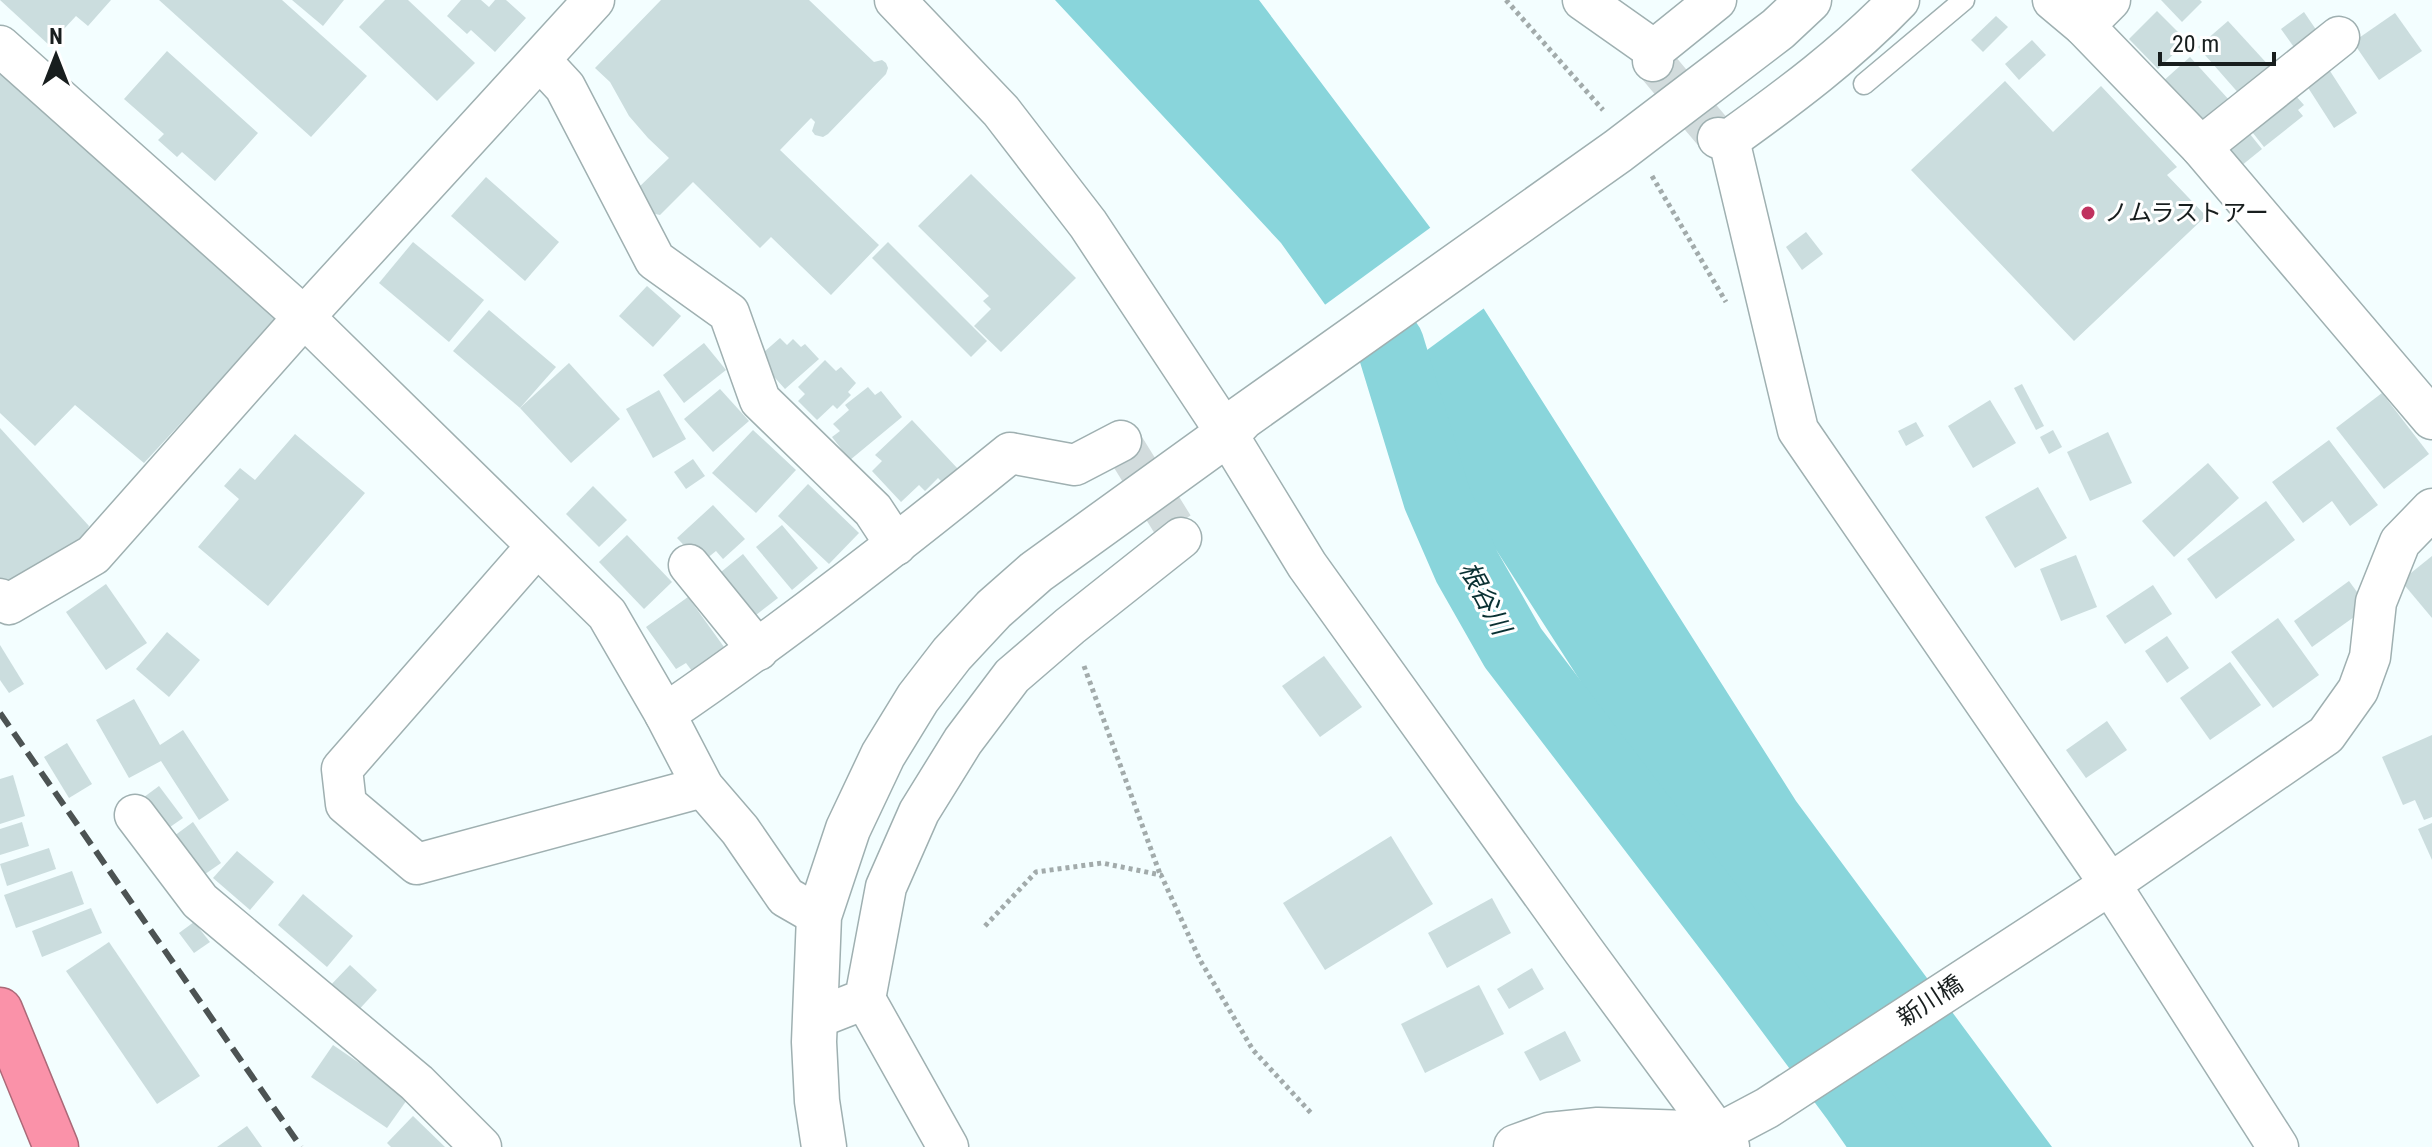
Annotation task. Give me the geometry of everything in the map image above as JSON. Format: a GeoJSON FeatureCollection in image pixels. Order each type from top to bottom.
{"type":"FeatureCollection","features":[{"type":"Feature","properties":{"kind":"highway"},"geometry":{"type":"LineString","coordinates":[[5,1034],[56,1147]]}},
{"type":"Feature","properties":{"kind":"street"},"geometry":{"type":"LineString","coordinates":[[895,0],[1001,111],[1235,425],[1668,1029],[1723,1140]]}},
{"type":"Feature","properties":{"kind":"street"},"geometry":{"type":"LineString","coordinates":[[1583,0],[1653,55],[1716,0]]}},
{"type":"Feature","properties":{"kind":"street"},"geometry":{"type":"LineString","coordinates":[[824,1147],[817,1101],[814,1019],[819,916],[848,829],[883,755],[918,698],[952,654],[994,609],[1036,572],[1624,146],[1778,29],[1809,0]]}},
{"type":"Feature","properties":{"kind":"street"},"geometry":{"type":"LineString","coordinates":[[1899,0],[1874,26],[1798,90],[1724,139],[1798,430],[2102,890],[2278,1147]]}},
{"type":"Feature","properties":{"kind":"street"},"geometry":{"type":"LineString","coordinates":[[2053,0],[2097,13],[2201,147],[2432,419]]}},
{"type":"Feature","properties":{"kind":"street"},"geometry":{"type":"LineString","coordinates":[[0,599],[9,604],[93,555],[304,317],[540,60],[572,7]]}},
{"type":"Feature","properties":{"kind":"street"},"geometry":{"type":"LineString","coordinates":[[2201,147],[2339,37]]}},
{"type":"Feature","properties":{"kind":"street"},"geometry":{"type":"LineString","coordinates":[[0,46],[304,317],[607,614],[703,787],[740,830],[786,897],[819,916]]}},
{"type":"Feature","properties":{"kind":"street"},"geometry":{"type":"LineString","coordinates":[[540,60],[565,87],[655,260],[729,313],[760,400],[873,510],[896,545]]}},
{"type":"Feature","properties":{"kind":"street"},"geometry":{"type":"LineString","coordinates":[[665,714],[758,650],[1010,453],[1075,465],[1121,441]]}},
{"type":"Feature","properties":{"kind":"street","name":"新川橋"},"geometry":{"type":"LineString","coordinates":[[1723,1140],[1767,1108],[2102,890],[2326,735],[2358,690],[2370,657],[2376,602],[2400,542],[2432,509]]}},
{"type":"Feature","properties":{"kind":"street"},"geometry":{"type":"LineString","coordinates":[[948,1147],[865,999],[886,887],[919,812],[963,741],[1012,676],[1181,538]]}},
{"type":"Feature","properties":{"kind":"street"},"geometry":{"type":"LineString","coordinates":[[536,547],[342,769],[346,804],[417,864],[703,787]]}},
{"type":"Feature","properties":{"kind":"street"},"geometry":{"type":"LineString","coordinates":[[689,565],[758,650]]}},
{"type":"Feature","properties":{"kind":"street"},"geometry":{"type":"LineString","coordinates":[[135,815],[200,901],[417,1083],[481,1147]]}},
{"type":"Feature","properties":{"kind":"street"},"geometry":{"type":"LineString","coordinates":[[814,1019],[865,999]]}},
{"type":"Feature","properties":{"kind":"street"},"geometry":{"type":"LineString","coordinates":[[1516,1147],[1549,1135],[1598,1130],[1723,1140]]}},
{"type":"Feature","properties":{"kind":"lane"},"geometry":{"type":"LineString","coordinates":[[1864,84],[1964,0]]}},
{"type":"Feature","properties":{"kind":"path"},"geometry":{"type":"LineString","coordinates":[[1506,0],[1673,208],[1727,305]]}},
{"type":"Feature","properties":{"kind":"path"},"geometry":{"type":"LineString","coordinates":[[1070,626],[1106,732],[1161,875],[1200,960],[1253,1050],[1311,1113]]}},
{"type":"Feature","properties":{"kind":"path"},"geometry":{"type":"LineString","coordinates":[[985,926],[1036,872],[1102,863],[1161,875]]}},
{"type":"Feature","properties":{"kind":"shaded area"},"geometry":{"type":"Polygon","coordinates":[[[1055,0],[1259,0],[1444,246],[1796,801],[2052,1147],[1902,1147],[1680,836],[1457,489],[1281,243],[1055,0]]]}},
{"type":"Feature","properties":{"kind":"pier"},"geometry":{"type":"Polygon","coordinates":[[[1434,225],[1487,306],[1378,386],[1322,307],[1434,225]]]}},
{"type":"Feature","properties":{"kind":"building"},"geometry":{"type":"Polygon","coordinates":[[[0,0],[111,0],[88,26],[76,16],[49,45],[0,0]]]}},
{"type":"Feature","properties":{"kind":"building"},"geometry":{"type":"Polygon","coordinates":[[[159,0],[282,0],[367,76],[311,137],[159,0]]]}},
{"type":"Feature","properties":{"kind":"building"},"geometry":{"type":"Polygon","coordinates":[[[292,0],[344,0],[323,26],[292,0]]]}},
{"type":"Feature","properties":{"kind":"building"},"geometry":{"type":"Polygon","coordinates":[[[385,0],[408,0],[475,63],[437,101],[359,27],[385,0]]]}},
{"type":"Feature","properties":{"kind":"building"},"geometry":{"type":"Polygon","coordinates":[[[461,0],[481,0],[489,7],[495,0],[506,0],[526,18],[495,52],[471,30],[467,34],[447,16],[461,0]]]}},
{"type":"Feature","properties":{"kind":"building"},"geometry":{"type":"Polygon","coordinates":[[[661,0],[809,0],[874,62],[882,60],[886,63],[886,74],[828,134],[823,137],[815,135],[812,131],[815,122],[811,118],[780,150],[879,245],[831,295],[771,237],[760,248],[693,182],[660,215],[651,213],[636,190],[669,158],[629,116],[610,82],[595,68],[661,0]]]}},
{"type":"Feature","properties":{"kind":"building"},"geometry":{"type":"Polygon","coordinates":[[[2161,0],[2200,0],[2202,2],[2182,22],[2161,0]]]}},
{"type":"Feature","properties":{"kind":"building"},"geometry":{"type":"Polygon","coordinates":[[[2157,11],[2187,41],[2158,69],[2129,39],[2157,11]]]}},
{"type":"Feature","properties":{"kind":"building"},"geometry":{"type":"Polygon","coordinates":[[[2304,12],[2319,34],[2296,50],[2281,29],[2304,12]]]}},
{"type":"Feature","properties":{"kind":"building"},"geometry":{"type":"Polygon","coordinates":[[[2395,13],[2422,51],[2379,80],[2353,42],[2395,13]]]}},
{"type":"Feature","properties":{"kind":"building"},"geometry":{"type":"Polygon","coordinates":[[[1996,16],[2008,27],[1983,52],[1971,40],[1996,16]]]}},
{"type":"Feature","properties":{"kind":"building"},"geometry":{"type":"Polygon","coordinates":[[[2228,21],[2272,69],[2241,96],[2198,47],[2228,21]]]}},
{"type":"Feature","properties":{"kind":"building"},"geometry":{"type":"Polygon","coordinates":[[[2032,40],[2046,55],[2019,80],[2005,64],[2032,40]]]}},
{"type":"Feature","properties":{"kind":"building"},"geometry":{"type":"Polygon","coordinates":[[[167,51],[258,133],[215,181],[182,152],[177,157],[158,140],[164,134],[124,99],[167,51]]]}},
{"type":"Feature","properties":{"kind":"building"},"geometry":{"type":"Polygon","coordinates":[[[2190,57],[2230,101],[2201,128],[2161,83],[2190,57]]]}},
{"type":"Feature","properties":{"kind":"building"},"geometry":{"type":"Polygon","coordinates":[[[0,67],[276,320],[144,463],[75,405],[35,446],[0,413],[0,67]]]}},
{"type":"Feature","properties":{"kind":"building"},"geometry":{"type":"Polygon","coordinates":[[[2330,71],[2357,113],[2334,128],[2307,86],[2330,71]]]}},
{"type":"Feature","properties":{"kind":"building"},"geometry":{"type":"Polygon","coordinates":[[[2005,81],[2053,132],[2101,86],[2177,167],[2167,175],[2206,216],[2074,341],[1911,170],[2005,81]]]}},
{"type":"Feature","properties":{"kind":"building"},"geometry":{"type":"Polygon","coordinates":[[[2296,96],[2304,105],[2298,110],[2303,116],[2264,147],[2249,128],[2296,96]]]}},
{"type":"Feature","properties":{"kind":"building"},"geometry":{"type":"Polygon","coordinates":[[[2245,128],[2262,149],[2241,166],[2224,145],[2245,128]]]}},
{"type":"Feature","properties":{"kind":"building"},"geometry":{"type":"Polygon","coordinates":[[[971,174],[1076,278],[1001,352],[974,326],[991,309],[983,301],[989,296],[918,226],[971,174]]]}},
{"type":"Feature","properties":{"kind":"building"},"geometry":{"type":"Polygon","coordinates":[[[486,177],[559,242],[525,281],[451,216],[486,177]]]}},
{"type":"Feature","properties":{"kind":"building"},"geometry":{"type":"Polygon","coordinates":[[[1806,232],[1823,254],[1802,270],[1786,247],[1806,232]]]}},
{"type":"Feature","properties":{"kind":"building"},"geometry":{"type":"Polygon","coordinates":[[[413,242],[484,300],[449,342],[379,283],[413,242]]]}},
{"type":"Feature","properties":{"kind":"building"},"geometry":{"type":"Polygon","coordinates":[[[888,242],[987,341],[971,357],[872,258],[888,242]]]}},
{"type":"Feature","properties":{"kind":"building"},"geometry":{"type":"Polygon","coordinates":[[[647,286],[681,316],[653,347],[619,316],[647,286]]]}},
{"type":"Feature","properties":{"kind":"building"},"geometry":{"type":"Polygon","coordinates":[[[489,310],[556,367],[520,408],[453,351],[489,310]]]}},
{"type":"Feature","properties":{"kind":"building"},"geometry":{"type":"Polygon","coordinates":[[[780,338],[787,345],[793,339],[801,347],[805,344],[819,359],[785,389],[757,358],[780,338]]]}},
{"type":"Feature","properties":{"kind":"building"},"geometry":{"type":"Polygon","coordinates":[[[704,343],[726,370],[684,403],[663,375],[704,343]]]}},
{"type":"Feature","properties":{"kind":"building"},"geometry":{"type":"Polygon","coordinates":[[[825,360],[836,371],[841,367],[856,383],[848,392],[851,395],[837,409],[833,405],[817,420],[798,401],[805,394],[798,387],[825,360]]]}},
{"type":"Feature","properties":{"kind":"building"},"geometry":{"type":"Polygon","coordinates":[[[569,363],[620,419],[571,463],[520,408],[569,363]]]}},
{"type":"Feature","properties":{"kind":"building"},"geometry":{"type":"Polygon","coordinates":[[[2022,384],[2044,426],[2036,430],[2014,388],[2022,384]]]}},
{"type":"Feature","properties":{"kind":"building"},"geometry":{"type":"Polygon","coordinates":[[[868,387],[875,395],[881,391],[902,417],[850,460],[832,437],[840,431],[833,424],[849,410],[845,405],[868,387]]]}},
{"type":"Feature","properties":{"kind":"building"},"geometry":{"type":"Polygon","coordinates":[[[720,389],[749,421],[713,452],[684,419],[720,389]]]}},
{"type":"Feature","properties":{"kind":"building"},"geometry":{"type":"Polygon","coordinates":[[[659,390],[686,439],[653,458],[626,409],[659,390]]]}},
{"type":"Feature","properties":{"kind":"building"},"geometry":{"type":"Polygon","coordinates":[[[2382,393],[2429,454],[2384,489],[2336,428],[2382,393]]]}},
{"type":"Feature","properties":{"kind":"building"},"geometry":{"type":"Polygon","coordinates":[[[1990,400],[2016,443],[1973,468],[1948,426],[1990,400]]]}},
{"type":"Feature","properties":{"kind":"building"},"geometry":{"type":"Polygon","coordinates":[[[912,420],[958,469],[943,483],[938,478],[925,491],[919,485],[901,502],[872,471],[882,461],[875,455],[912,420]]]}},
{"type":"Feature","properties":{"kind":"building"},"geometry":{"type":"Polygon","coordinates":[[[1916,422],[1924,436],[1906,446],[1898,431],[1916,422]]]}},
{"type":"Feature","properties":{"kind":"building"},"geometry":{"type":"Polygon","coordinates":[[[0,428],[89,526],[80,543],[0,589],[0,428]]]}},
{"type":"Feature","properties":{"kind":"building"},"geometry":{"type":"Polygon","coordinates":[[[753,430],[796,470],[756,513],[712,473],[753,430]]]}},
{"type":"Feature","properties":{"kind":"building"},"geometry":{"type":"Polygon","coordinates":[[[2053,430],[2062,447],[2049,454],[2040,437],[2053,430]]]}},
{"type":"Feature","properties":{"kind":"building"},"geometry":{"type":"Polygon","coordinates":[[[2108,432],[2132,483],[2090,501],[2067,452],[2108,432]]]}},
{"type":"Feature","properties":{"kind":"building"},"geometry":{"type":"Polygon","coordinates":[[[295,434],[365,493],[268,606],[198,547],[239,499],[224,486],[240,468],[255,480],[295,434]]]}},
{"type":"Feature","properties":{"kind":"building"},"geometry":{"type":"Polygon","coordinates":[[[2329,440],[2378,505],[2350,526],[2332,501],[2303,523],[2272,482],[2329,440]]]}},
{"type":"Feature","properties":{"kind":"building"},"geometry":{"type":"Polygon","coordinates":[[[693,459],[705,476],[686,489],[674,472],[693,459]]]}},
{"type":"Feature","properties":{"kind":"building"},"geometry":{"type":"Polygon","coordinates":[[[2208,463],[2239,498],[2174,557],[2142,521],[2208,463]]]}},
{"type":"Feature","properties":{"kind":"building"},"geometry":{"type":"Polygon","coordinates":[[[808,484],[859,533],[829,564],[778,516],[808,484]]]}},
{"type":"Feature","properties":{"kind":"building"},"geometry":{"type":"Polygon","coordinates":[[[593,486],[627,520],[599,547],[566,514],[593,486]]]}},
{"type":"Feature","properties":{"kind":"building"},"geometry":{"type":"Polygon","coordinates":[[[2038,487],[2067,538],[2015,568],[1985,517],[2038,487]]]}},
{"type":"Feature","properties":{"kind":"building"},"geometry":{"type":"Polygon","coordinates":[[[2266,501],[2295,540],[2216,599],[2187,559],[2266,501]]]}},
{"type":"Feature","properties":{"kind":"building"},"geometry":{"type":"Polygon","coordinates":[[[713,505],[745,539],[723,559],[716,551],[701,563],[677,538],[713,505]]]}},
{"type":"Feature","properties":{"kind":"building"},"geometry":{"type":"Polygon","coordinates":[[[782,525],[818,568],[792,590],[756,547],[782,525]]]}},
{"type":"Feature","properties":{"kind":"building"},"geometry":{"type":"Polygon","coordinates":[[[627,535],[672,582],[644,609],[599,562],[627,535]]]}},
{"type":"Feature","properties":{"kind":"building"},"geometry":{"type":"Polygon","coordinates":[[[743,554],[778,598],[756,615],[721,572],[743,554]]]}},
{"type":"Feature","properties":{"kind":"building"},"geometry":{"type":"Polygon","coordinates":[[[2076,555],[2097,607],[2061,621],[2040,569],[2076,555]]]}},
{"type":"Feature","properties":{"kind":"building"},"geometry":{"type":"Polygon","coordinates":[[[2432,556],[2432,618],[2401,581],[2432,556]]]}},
{"type":"Feature","properties":{"kind":"building"},"geometry":{"type":"Polygon","coordinates":[[[2349,581],[2368,607],[2312,647],[2294,621],[2349,581]]]}},
{"type":"Feature","properties":{"kind":"building"},"geometry":{"type":"Polygon","coordinates":[[[106,584],[147,643],[106,670],[66,612],[106,584]]]}},
{"type":"Feature","properties":{"kind":"building"},"geometry":{"type":"Polygon","coordinates":[[[2153,585],[2172,614],[2125,644],[2106,616],[2153,585]]]}},
{"type":"Feature","properties":{"kind":"building"},"geometry":{"type":"Polygon","coordinates":[[[688,597],[724,647],[692,671],[686,663],[676,669],[646,627],[688,597]]]}},
{"type":"Feature","properties":{"kind":"building"},"geometry":{"type":"Polygon","coordinates":[[[2278,618],[2319,675],[2273,708],[2231,652],[2278,618]]]}},
{"type":"Feature","properties":{"kind":"building"},"geometry":{"type":"Polygon","coordinates":[[[167,632],[200,660],[169,697],[136,669],[167,632]]]}},
{"type":"Feature","properties":{"kind":"building"},"geometry":{"type":"Polygon","coordinates":[[[2167,636],[2189,668],[2167,683],[2145,651],[2167,636]]]}},
{"type":"Feature","properties":{"kind":"building"},"geometry":{"type":"Polygon","coordinates":[[[0,645],[24,684],[9,693],[0,680],[0,645]]]}},
{"type":"Feature","properties":{"kind":"building"},"geometry":{"type":"Polygon","coordinates":[[[1324,656],[1362,707],[1320,737],[1282,686],[1324,656]]]}},
{"type":"Feature","properties":{"kind":"building"},"geometry":{"type":"Polygon","coordinates":[[[2230,662],[2261,705],[2210,740],[2180,698],[2230,662]]]}},
{"type":"Feature","properties":{"kind":"building"},"geometry":{"type":"Polygon","coordinates":[[[134,699],[160,745],[183,730],[229,800],[199,820],[161,761],[129,778],[96,720],[134,699]]]}},
{"type":"Feature","properties":{"kind":"building"},"geometry":{"type":"Polygon","coordinates":[[[2107,721],[2127,750],[2086,778],[2066,750],[2107,721]]]}},
{"type":"Feature","properties":{"kind":"building"},"geometry":{"type":"Polygon","coordinates":[[[2432,735],[2432,817],[2424,820],[2415,800],[2403,805],[2382,757],[2432,735]]]}},
{"type":"Feature","properties":{"kind":"building"},"geometry":{"type":"Polygon","coordinates":[[[67,743],[92,784],[69,798],[44,757],[67,743]]]}},
{"type":"Feature","properties":{"kind":"building"},"geometry":{"type":"Polygon","coordinates":[[[13,775],[25,816],[0,824],[0,779],[13,775]]]}},
{"type":"Feature","properties":{"kind":"building"},"geometry":{"type":"Polygon","coordinates":[[[159,786],[183,818],[160,834],[136,803],[159,786]]]}},
{"type":"Feature","properties":{"kind":"building"},"geometry":{"type":"Polygon","coordinates":[[[22,822],[29,846],[0,855],[0,829],[22,822]]]}},
{"type":"Feature","properties":{"kind":"building"},"geometry":{"type":"Polygon","coordinates":[[[193,822],[221,863],[198,879],[170,839],[193,822]]]}},
{"type":"Feature","properties":{"kind":"building"},"geometry":{"type":"Polygon","coordinates":[[[2432,823],[2432,860],[2418,829],[2432,823]]]}},
{"type":"Feature","properties":{"kind":"building"},"geometry":{"type":"Polygon","coordinates":[[[1391,836],[1433,904],[1325,970],[1283,903],[1391,836]]]}},
{"type":"Feature","properties":{"kind":"building"},"geometry":{"type":"Polygon","coordinates":[[[49,848],[56,869],[7,886],[0,864],[49,848]]]}},
{"type":"Feature","properties":{"kind":"building"},"geometry":{"type":"Polygon","coordinates":[[[237,851],[274,882],[250,910],[213,878],[237,851]]]}},
{"type":"Feature","properties":{"kind":"building"},"geometry":{"type":"Polygon","coordinates":[[[72,871],[84,904],[16,928],[4,895],[72,871]]]}},
{"type":"Feature","properties":{"kind":"building"},"geometry":{"type":"Polygon","coordinates":[[[303,894],[353,936],[327,967],[278,925],[303,894]]]}},
{"type":"Feature","properties":{"kind":"building"},"geometry":{"type":"Polygon","coordinates":[[[1492,898],[1511,933],[1447,968],[1428,933],[1492,898]]]}},
{"type":"Feature","properties":{"kind":"building"},"geometry":{"type":"Polygon","coordinates":[[[91,908],[102,933],[42,957],[32,931],[91,908]]]}},
{"type":"Feature","properties":{"kind":"building"},"geometry":{"type":"Polygon","coordinates":[[[194,922],[210,942],[194,953],[179,933],[194,922]]]}},
{"type":"Feature","properties":{"kind":"building"},"geometry":{"type":"Polygon","coordinates":[[[109,942],[200,1076],[157,1104],[66,971],[109,942]]]}},
{"type":"Feature","properties":{"kind":"building"},"geometry":{"type":"Polygon","coordinates":[[[350,965],[377,990],[354,1015],[327,989],[350,965]]]}},
{"type":"Feature","properties":{"kind":"building"},"geometry":{"type":"Polygon","coordinates":[[[1532,968],[1544,989],[1509,1009],[1497,989],[1532,968]]]}},
{"type":"Feature","properties":{"kind":"building"},"geometry":{"type":"Polygon","coordinates":[[[1479,985],[1504,1034],[1425,1073],[1401,1024],[1479,985]]]}},
{"type":"Feature","properties":{"kind":"building"},"geometry":{"type":"Polygon","coordinates":[[[1565,1031],[1581,1061],[1540,1081],[1524,1052],[1565,1031]]]}},
{"type":"Feature","properties":{"kind":"building"},"geometry":{"type":"Polygon","coordinates":[[[333,1045],[409,1097],[387,1128],[311,1077],[333,1045]]]}},
{"type":"Feature","properties":{"kind":"building"},"geometry":{"type":"Polygon","coordinates":[[[413,1116],[445,1147],[391,1147],[387,1143],[413,1116]]]}},
{"type":"Feature","properties":{"kind":"building"},"geometry":{"type":"Polygon","coordinates":[[[247,1126],[262,1147],[217,1147],[247,1126]]]}},
{"type":"Feature","properties":{"kind":"waterway","name":"根谷川"},"geometry":{"type":"LineString","coordinates":[[1390,344],[1437,498],[1467,567],[1513,648],[1746,953],[1888,1147]]}},
{"type":"Feature","properties":{"kind":"tunnel"},"geometry":{"type":"LineString","coordinates":[[1653,61],[1718,138]]}},
{"type":"Feature","properties":{"kind":"tunnel"},"geometry":{"type":"LineString","coordinates":[[1121,441],[1181,538]]}},
{"type":"Feature","properties":{"kind":"railway"},"geometry":{"type":"LineString","coordinates":[[0,713],[301,1147]]}},
{"type":"Feature","properties":{"kind":"place","name":"ノムラストアー"},"geometry":{"type":"Point","coordinates":[2088,213]}}]}
